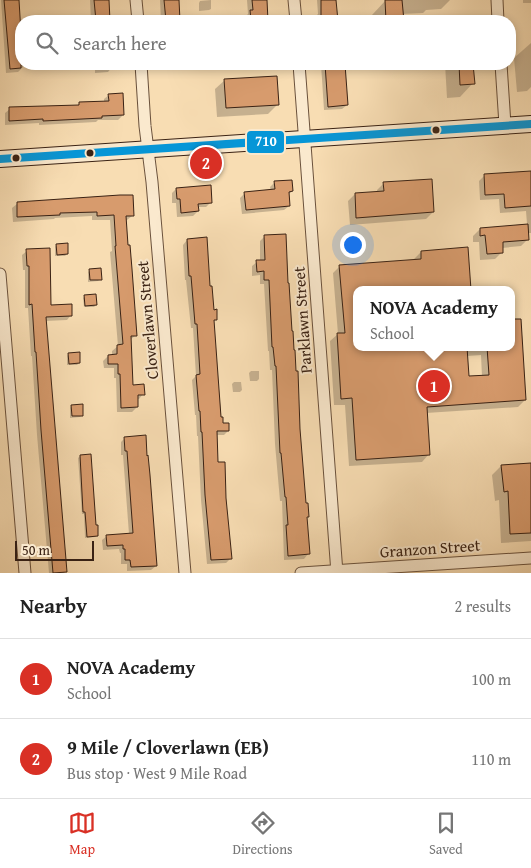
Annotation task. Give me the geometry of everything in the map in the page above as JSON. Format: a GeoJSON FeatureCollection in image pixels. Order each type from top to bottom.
{"type":"FeatureCollection","features":[{"type":"Feature","properties":{"kind":"main road"},"geometry":{"type":"LineString","coordinates":[[0,159],[531,124]]}},
{"type":"Feature","properties":{"kind":"street"},"geometry":{"type":"LineString","coordinates":[[136,0],[137,15]]}},
{"type":"Feature","properties":{"kind":"street"},"geometry":{"type":"LineString","coordinates":[[294,0],[295,15]]}},
{"type":"Feature","properties":{"kind":"street"},"geometry":{"type":"LineString","coordinates":[[497,0],[498,15]]}},
{"type":"Feature","properties":{"kind":"street","name":"Cloverlawn Street"},"geometry":{"type":"LineString","coordinates":[[140,70],[153,192],[185,573]]}},
{"type":"Feature","properties":{"kind":"street","name":"Parklawn Street"},"geometry":{"type":"LineString","coordinates":[[299,70],[337,572]]}},
{"type":"Feature","properties":{"kind":"street"},"geometry":{"type":"LineString","coordinates":[[501,70],[505,125]]}},
{"type":"Feature","properties":{"kind":"street"},"geometry":{"type":"LineString","coordinates":[[0,274],[25,573]]}},
{"type":"Feature","properties":{"kind":"street","name":"Granzon Street"},"geometry":{"type":"LineString","coordinates":[[301,573],[531,558]]}},
{"type":"Feature","properties":{"kind":"street"},"geometry":{"type":"LineString","coordinates":[[484,561],[485,573]]}},
{"type":"Feature","properties":{"kind":"building"},"geometry":{"type":"Polygon","coordinates":[[[4,0],[19,0],[20,15],[15,15],[15,69],[10,69],[4,0]]]}},
{"type":"Feature","properties":{"kind":"building"},"geometry":{"type":"Polygon","coordinates":[[[94,0],[109,0],[110,15],[95,15],[94,0]]]}},
{"type":"Feature","properties":{"kind":"building"},"geometry":{"type":"Polygon","coordinates":[[[164,0],[179,0],[180,15],[165,15],[164,0]]]}},
{"type":"Feature","properties":{"kind":"building"},"geometry":{"type":"Polygon","coordinates":[[[252,0],[267,0],[268,15],[250,15],[250,10],[253,10],[252,0]]]}},
{"type":"Feature","properties":{"kind":"building"},"geometry":{"type":"Polygon","coordinates":[[[321,0],[336,0],[337,15],[321,15],[321,0]]]}},
{"type":"Feature","properties":{"kind":"building"},"geometry":{"type":"Polygon","coordinates":[[[385,0],[402,0],[403,15],[386,15],[385,0]]]}},
{"type":"Feature","properties":{"kind":"building"},"geometry":{"type":"Polygon","coordinates":[[[325,70],[345,70],[348,105],[328,107],[325,70]]]}},
{"type":"Feature","properties":{"kind":"building"},"geometry":{"type":"Polygon","coordinates":[[[459,70],[474,70],[475,84],[460,85],[459,70]]]}},
{"type":"Feature","properties":{"kind":"building"},"geometry":{"type":"Polygon","coordinates":[[[277,76],[279,105],[226,108],[224,79],[277,76]]]}},
{"type":"Feature","properties":{"kind":"building"},"geometry":{"type":"Polygon","coordinates":[[[123,93],[124,115],[102,116],[102,118],[9,121],[9,107],[79,105],[79,102],[109,101],[108,94],[123,93]]]}},
{"type":"Feature","properties":{"kind":"building"},"geometry":{"type":"Polygon","coordinates":[[[531,171],[531,206],[505,208],[504,194],[485,195],[484,174],[531,171]]]}},
{"type":"Feature","properties":{"kind":"building"},"geometry":{"type":"Polygon","coordinates":[[[432,179],[434,212],[356,218],[355,193],[384,191],[383,182],[432,179]]]}},
{"type":"Feature","properties":{"kind":"building"},"geometry":{"type":"Polygon","coordinates":[[[292,180],[293,191],[289,192],[290,206],[246,210],[244,192],[275,189],[274,181],[292,180]]]}},
{"type":"Feature","properties":{"kind":"building"},"geometry":{"type":"Polygon","coordinates":[[[211,185],[212,203],[198,204],[199,211],[181,213],[180,199],[177,199],[176,188],[211,185]]]}},
{"type":"Feature","properties":{"kind":"building"},"geometry":{"type":"Polygon","coordinates":[[[133,195],[134,216],[126,216],[137,336],[131,336],[133,385],[144,384],[145,395],[138,395],[138,407],[121,408],[118,364],[108,364],[108,355],[117,354],[117,345],[123,344],[114,215],[97,216],[97,212],[17,217],[17,202],[133,195]]]}},
{"type":"Feature","properties":{"kind":"building"},"geometry":{"type":"Polygon","coordinates":[[[528,224],[529,240],[503,242],[503,253],[487,254],[485,235],[480,236],[480,228],[528,224]]]}},
{"type":"Feature","properties":{"kind":"building"},"geometry":{"type":"Polygon","coordinates":[[[286,234],[288,283],[296,371],[298,371],[300,429],[306,503],[308,503],[309,517],[307,517],[310,554],[288,556],[286,525],[288,525],[280,453],[276,366],[272,347],[269,280],[264,280],[264,271],[257,272],[256,260],[265,260],[264,235],[286,234]]]}},
{"type":"Feature","properties":{"kind":"building"},"geometry":{"type":"Polygon","coordinates":[[[207,237],[210,286],[212,286],[214,310],[217,309],[217,320],[214,320],[221,417],[223,417],[223,423],[229,423],[229,431],[217,431],[218,462],[225,462],[226,498],[232,559],[211,560],[196,375],[200,374],[197,324],[195,324],[191,276],[189,276],[187,239],[207,237]]]}},
{"type":"Feature","properties":{"kind":"building"},"geometry":{"type":"Polygon","coordinates":[[[68,243],[68,254],[57,255],[56,244],[68,243]]]}},
{"type":"Feature","properties":{"kind":"building"},"geometry":{"type":"Polygon","coordinates":[[[468,247],[471,286],[353,286],[353,351],[467,351],[469,376],[489,375],[487,351],[515,351],[515,319],[521,319],[526,400],[427,407],[430,455],[356,460],[352,398],[341,399],[337,333],[345,333],[339,265],[421,259],[421,251],[468,247]]]}},
{"type":"Feature","properties":{"kind":"building"},"geometry":{"type":"Polygon","coordinates":[[[50,248],[51,305],[72,304],[72,316],[46,317],[67,572],[53,573],[32,304],[29,305],[29,266],[27,266],[26,249],[50,248]]]}},
{"type":"Feature","properties":{"kind":"building"},"geometry":{"type":"Polygon","coordinates":[[[101,268],[102,280],[90,280],[89,269],[101,268]]]}},
{"type":"Feature","properties":{"kind":"building"},"geometry":{"type":"Polygon","coordinates":[[[96,294],[97,305],[85,306],[84,295],[96,294]]]}},
{"type":"Feature","properties":{"kind":"building"},"geometry":{"type":"Polygon","coordinates":[[[80,352],[80,363],[69,364],[68,353],[80,352]]]}},
{"type":"Feature","properties":{"kind":"building"},"geometry":{"type":"Polygon","coordinates":[[[83,404],[83,416],[72,416],[71,405],[83,404]]]}},
{"type":"Feature","properties":{"kind":"building"},"geometry":{"type":"Polygon","coordinates":[[[146,435],[157,566],[131,567],[130,560],[125,560],[123,545],[107,546],[106,535],[133,533],[127,451],[125,451],[124,437],[146,435]]]}},
{"type":"Feature","properties":{"kind":"building"},"geometry":{"type":"Polygon","coordinates":[[[91,454],[98,536],[87,537],[85,512],[83,512],[80,455],[91,454]]]}},
{"type":"Feature","properties":{"kind":"building"},"geometry":{"type":"Polygon","coordinates":[[[531,463],[531,533],[510,534],[508,491],[504,492],[501,465],[531,463]]]}},
{"type":"Feature","properties":{"kind":"transit line","name":"710"},"geometry":{"type":"LineString","coordinates":[[0,159],[531,124]]}},
{"type":"Feature","properties":{"kind":"place","name":"9 Mile / Cloverlawn (EB)"},"geometry":{"type":"Point","coordinates":[206,163]}},
{"type":"Feature","properties":{"kind":"place","name":"NOVA Academy"},"geometry":{"type":"Point","coordinates":[434,386]}}]}
